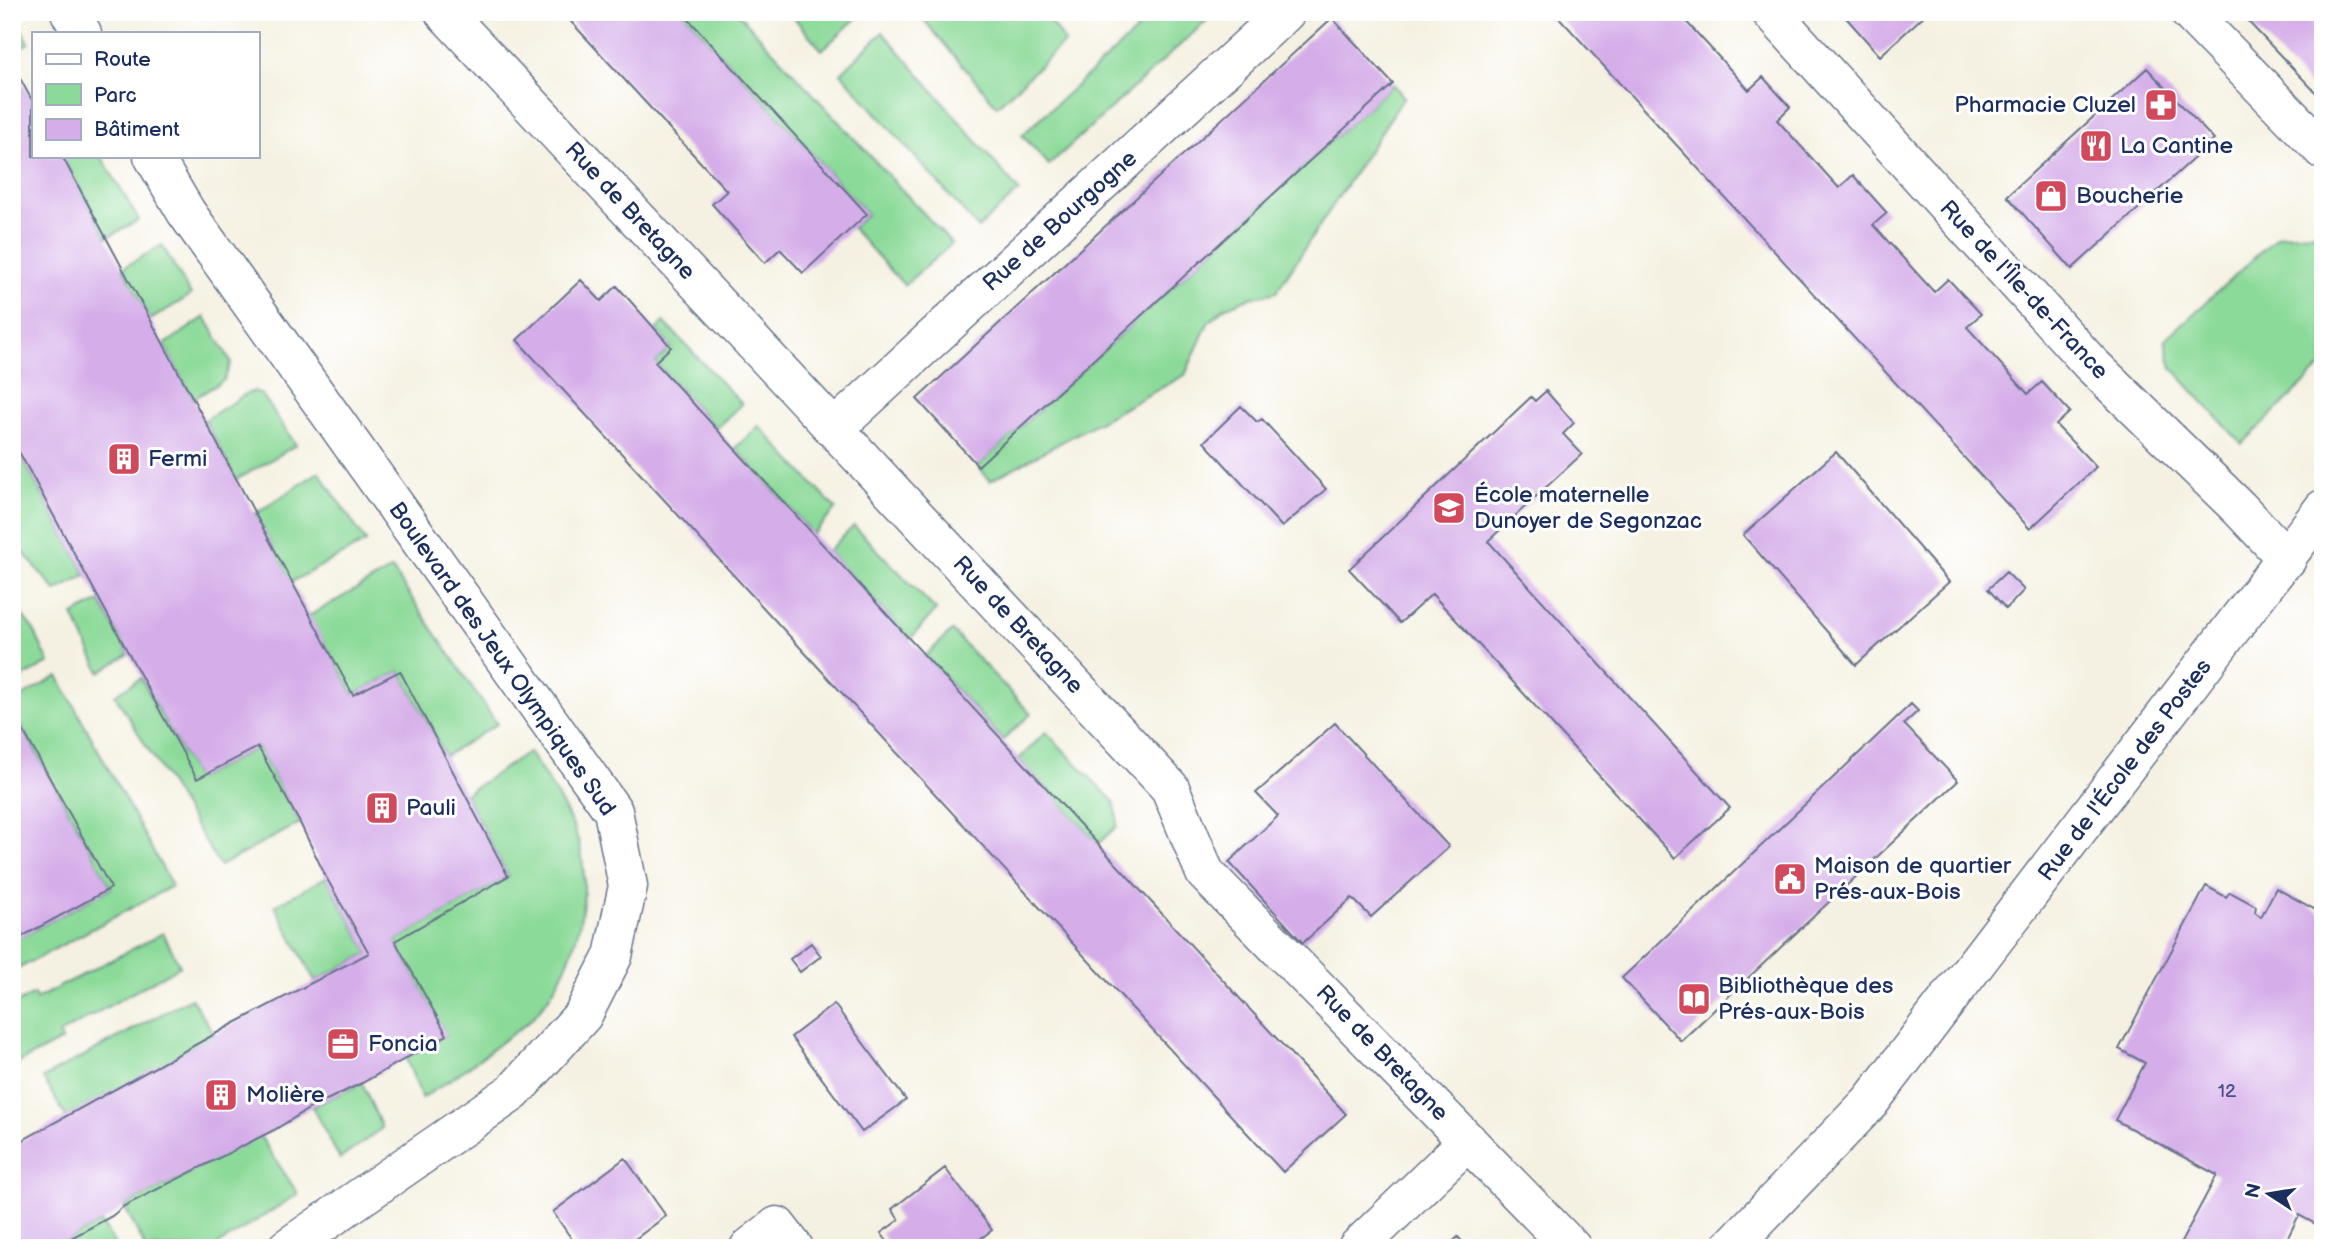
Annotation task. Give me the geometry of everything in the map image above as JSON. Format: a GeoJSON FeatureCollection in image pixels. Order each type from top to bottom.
{"type":"FeatureCollection","features":[{"type":"Feature","properties":{"kind":"street"},"geometry":{"type":"LineString","coordinates":[[70,12],[81,32]]}},
{"type":"Feature","properties":{"kind":"street","name":"Rue de Bretagne"},"geometry":{"type":"LineString","coordinates":[[444,12],[1170,788],[1205,873],[1572,1248]]}},
{"type":"Feature","properties":{"kind":"street","name":"Rue de Bourgogne"},"geometry":{"type":"LineString","coordinates":[[834,429],[1286,12]]}},
{"type":"Feature","properties":{"kind":"street","name":"Rue de l'Île-de-France"},"geometry":{"type":"LineString","coordinates":[[1771,12],[2090,363],[2287,559]]}},
{"type":"Feature","properties":{"kind":"street"},"geometry":{"type":"LineString","coordinates":[[2189,12],[2323,150]]}},
{"type":"Feature","properties":{"kind":"street","name":"Boulevard des Jeux Olympiques Sud"},"geometry":{"type":"LineString","coordinates":[[154,158],[186,212],[613,811],[628,886],[613,956],[583,1015],[513,1092],[288,1248]]}},
{"type":"Feature","properties":{"kind":"street","name":"Rue de l'École des Postes"},"geometry":{"type":"LineString","coordinates":[[1730,1248],[1870,1102],[2323,509]]}},
{"type":"Feature","properties":{"kind":"street"},"geometry":{"type":"LineString","coordinates":[[1357,1248],[1468,1141]]}},
{"type":"Feature","properties":{"kind":"street"},"geometry":{"type":"LineString","coordinates":[[749,1248],[777,1226],[794,1248]]}},
{"type":"Feature","properties":{"kind":"green space"},"geometry":{"type":"Polygon","coordinates":[[[12,12],[29,43],[12,53],[12,12]]]}},
{"type":"Feature","properties":{"kind":"green space"},"geometry":{"type":"Polygon","coordinates":[[[682,12],[737,12],[952,244],[904,285],[852,228],[867,214],[682,12]]]}},
{"type":"Feature","properties":{"kind":"green space"},"geometry":{"type":"Polygon","coordinates":[[[789,12],[863,12],[822,50],[789,12]]]}},
{"type":"Feature","properties":{"kind":"green space"},"geometry":{"type":"Polygon","coordinates":[[[917,12],[1047,12],[1045,15],[1065,42],[997,106],[917,12]]]}},
{"type":"Feature","properties":{"kind":"green space"},"geometry":{"type":"Polygon","coordinates":[[[1157,12],[1216,12],[1049,165],[1022,135],[1157,12]]]}},
{"type":"Feature","properties":{"kind":"green space"},"geometry":{"type":"Polygon","coordinates":[[[883,32],[1019,191],[978,228],[841,73],[883,32]]]}},
{"type":"Feature","properties":{"kind":"green space"},"geometry":{"type":"Polygon","coordinates":[[[1393,84],[1404,97],[1276,292],[1246,299],[1224,308],[1208,323],[1185,375],[990,481],[978,466],[1393,84]]]}},
{"type":"Feature","properties":{"kind":"green space"},"geometry":{"type":"Polygon","coordinates":[[[63,158],[102,158],[139,220],[106,238],[63,158]]]}},
{"type":"Feature","properties":{"kind":"green space"},"geometry":{"type":"Polygon","coordinates":[[[2315,233],[2323,241],[2323,365],[2242,444],[2172,368],[2165,340],[2279,235],[2315,233]]]}},
{"type":"Feature","properties":{"kind":"green space"},"geometry":{"type":"Polygon","coordinates":[[[162,245],[191,295],[150,320],[123,268],[162,245]]]}},
{"type":"Feature","properties":{"kind":"green space"},"geometry":{"type":"Polygon","coordinates":[[[205,317],[231,362],[224,380],[193,399],[164,345],[205,317]]]}},
{"type":"Feature","properties":{"kind":"green space"},"geometry":{"type":"Polygon","coordinates":[[[664,322],[742,404],[716,428],[655,362],[671,347],[656,330],[664,322]]]}},
{"type":"Feature","properties":{"kind":"green space"},"geometry":{"type":"Polygon","coordinates":[[[255,391],[263,396],[296,445],[236,480],[205,420],[255,391]]]}},
{"type":"Feature","properties":{"kind":"green space"},"geometry":{"type":"Polygon","coordinates":[[[759,426],[836,509],[813,534],[735,448],[759,426]]]}},
{"type":"Feature","properties":{"kind":"green space"},"geometry":{"type":"Polygon","coordinates":[[[12,439],[86,575],[56,591],[12,540],[12,439]]]}},
{"type":"Feature","properties":{"kind":"green space"},"geometry":{"type":"Polygon","coordinates":[[[319,472],[366,542],[291,582],[255,514],[319,472]]]}},
{"type":"Feature","properties":{"kind":"green space"},"geometry":{"type":"Polygon","coordinates":[[[854,526],[936,610],[910,639],[828,551],[854,526]]]}},
{"type":"Feature","properties":{"kind":"green space"},"geometry":{"type":"Polygon","coordinates":[[[392,569],[497,724],[445,756],[400,671],[353,695],[309,616],[392,569]]]}},
{"type":"Feature","properties":{"kind":"green space"},"geometry":{"type":"Polygon","coordinates":[[[100,601],[129,654],[100,672],[73,615],[100,601]]]}},
{"type":"Feature","properties":{"kind":"green space"},"geometry":{"type":"Polygon","coordinates":[[[12,602],[34,630],[49,663],[12,683],[12,602]]]}},
{"type":"Feature","properties":{"kind":"green space"},"geometry":{"type":"Polygon","coordinates":[[[952,631],[1031,714],[1003,740],[925,656],[952,631]]]}},
{"type":"Feature","properties":{"kind":"green space"},"geometry":{"type":"Polygon","coordinates":[[[58,676],[172,886],[12,972],[12,942],[111,888],[21,725],[12,730],[12,702],[58,676]]]}},
{"type":"Feature","properties":{"kind":"green space"},"geometry":{"type":"Polygon","coordinates":[[[141,678],[197,779],[258,747],[300,823],[220,866],[115,695],[141,678]]]}},
{"type":"Feature","properties":{"kind":"green space"},"geometry":{"type":"Polygon","coordinates":[[[1046,732],[1114,802],[1117,826],[1098,844],[1019,759],[1046,732]]]}},
{"type":"Feature","properties":{"kind":"green space"},"geometry":{"type":"Polygon","coordinates":[[[529,752],[554,790],[575,831],[584,878],[579,928],[561,976],[549,998],[531,1019],[475,1063],[422,1098],[406,1058],[446,1035],[395,941],[508,876],[465,794],[529,752]]]}},
{"type":"Feature","properties":{"kind":"green space"},"geometry":{"type":"Polygon","coordinates":[[[326,877],[369,953],[315,981],[275,906],[326,877]]]}},
{"type":"Feature","properties":{"kind":"green space"},"geometry":{"type":"Polygon","coordinates":[[[163,933],[180,966],[59,1034],[62,1040],[12,1066],[12,1006],[34,994],[36,999],[163,933]]]}},
{"type":"Feature","properties":{"kind":"green space"},"geometry":{"type":"Polygon","coordinates":[[[191,998],[215,1035],[66,1117],[43,1078],[191,998]]]}},
{"type":"Feature","properties":{"kind":"green space"},"geometry":{"type":"Polygon","coordinates":[[[362,1083],[382,1128],[340,1159],[312,1107],[362,1083]]]}},
{"type":"Feature","properties":{"kind":"green space"},"geometry":{"type":"Polygon","coordinates":[[[260,1136],[298,1194],[213,1248],[146,1248],[124,1206],[260,1136]]]}},
{"type":"Feature","properties":{"kind":"green space"},"geometry":{"type":"Polygon","coordinates":[[[101,1222],[117,1248],[53,1248],[101,1222]]]}},
{"type":"Feature","properties":{"kind":"building"},"geometry":{"type":"Polygon","coordinates":[[[562,12],[682,12],[867,214],[803,273],[780,249],[765,263],[712,204],[727,191],[562,12]]]}},
{"type":"Feature","properties":{"kind":"building"},"geometry":{"type":"Polygon","coordinates":[[[1554,12],[1687,12],[1682,17],[1749,90],[1763,77],[1790,107],[1777,120],[1839,188],[1853,175],[1887,213],[1873,225],[1934,292],[1948,279],[1981,314],[1967,327],[2028,394],[2042,382],[2070,412],[2056,425],[2096,467],[2030,529],[1554,12]]]}},
{"type":"Feature","properties":{"kind":"building"},"geometry":{"type":"Polygon","coordinates":[[[1841,12],[1928,12],[1880,56],[1841,12]]]}},
{"type":"Feature","properties":{"kind":"building"},"geometry":{"type":"Polygon","coordinates":[[[2239,12],[2320,12],[2323,15],[2323,100],[2239,12]]]}},
{"type":"Feature","properties":{"kind":"building"},"geometry":{"type":"Polygon","coordinates":[[[1332,18],[1393,84],[978,466],[917,399],[1332,18]]]}},
{"type":"Feature","properties":{"kind":"building"},"geometry":{"type":"Polygon","coordinates":[[[12,64],[32,100],[32,158],[63,158],[353,695],[400,671],[508,876],[395,941],[447,1035],[274,1130],[124,1206],[112,1216],[53,1248],[12,1248],[12,1146],[233,1024],[369,953],[258,747],[197,779],[12,439],[12,64]]]}},
{"type":"Feature","properties":{"kind":"building"},"geometry":{"type":"Polygon","coordinates":[[[2147,68],[2214,140],[2072,269],[2007,196],[2147,68]]]}},
{"type":"Feature","properties":{"kind":"building"},"geometry":{"type":"Polygon","coordinates":[[[581,280],[601,301],[617,286],[671,347],[655,362],[1346,1114],[1283,1172],[517,340],[581,280]]]}},
{"type":"Feature","properties":{"kind":"building"},"geometry":{"type":"Polygon","coordinates":[[[1546,391],[1574,423],[1563,434],[1582,454],[1488,541],[1730,808],[1675,858],[1432,594],[1400,623],[1349,569],[1531,397],[1535,401],[1546,391]]]}},
{"type":"Feature","properties":{"kind":"building"},"geometry":{"type":"Polygon","coordinates":[[[1241,406],[1257,422],[1262,419],[1326,489],[1282,527],[1204,442],[1241,406]]]}},
{"type":"Feature","properties":{"kind":"building"},"geometry":{"type":"Polygon","coordinates":[[[1836,452],[1949,582],[1856,665],[1743,535],[1836,452]]]}},
{"type":"Feature","properties":{"kind":"building"},"geometry":{"type":"Polygon","coordinates":[[[2006,572],[2024,590],[2006,609],[1988,589],[2006,572]]]}},
{"type":"Feature","properties":{"kind":"building","name":"Maison de quartier Prés-aux-Bois"},"geometry":{"type":"Polygon","coordinates":[[[1911,704],[1918,711],[1904,724],[1958,781],[1681,1041],[1622,978],[1911,704]]]}},
{"type":"Feature","properties":{"kind":"building"},"geometry":{"type":"Polygon","coordinates":[[[1335,723],[1449,847],[1371,917],[1352,898],[1303,943],[1229,862],[1278,816],[1256,793],[1335,723]]]}},
{"type":"Feature","properties":{"kind":"building"},"geometry":{"type":"Polygon","coordinates":[[[20,725],[111,888],[12,942],[12,730],[20,725]]]}},
{"type":"Feature","properties":{"kind":"building"},"geometry":{"type":"Polygon","coordinates":[[[2206,886],[2226,897],[2230,892],[2256,906],[2255,912],[2261,917],[2276,888],[2323,914],[2323,1228],[2299,1215],[2284,1245],[2289,1248],[2178,1248],[2217,1175],[2115,1120],[2145,1063],[2119,1049],[2206,886]]]}},
{"type":"Feature","properties":{"kind":"building"},"geometry":{"type":"Polygon","coordinates":[[[811,943],[821,956],[800,972],[790,959],[811,943]]]}},
{"type":"Feature","properties":{"kind":"building"},"geometry":{"type":"Polygon","coordinates":[[[834,1004],[906,1100],[862,1132],[791,1037],[834,1004]]]}},
{"type":"Feature","properties":{"kind":"building"},"geometry":{"type":"Polygon","coordinates":[[[625,1158],[666,1216],[623,1248],[578,1248],[553,1212],[625,1158]]]}},
{"type":"Feature","properties":{"kind":"building"},"geometry":{"type":"Polygon","coordinates":[[[945,1168],[992,1230],[968,1248],[892,1248],[881,1233],[899,1220],[892,1209],[945,1168]]]}},
{"type":"Feature","properties":{"kind":"building"},"geometry":{"type":"Polygon","coordinates":[[[1458,1237],[1468,1248],[1446,1248],[1458,1237]]]}},
{"type":"Feature","properties":{"kind":"place","name":"Pharmacie Cluzel"},"geometry":{"type":"Point","coordinates":[2161,105]}},
{"type":"Feature","properties":{"kind":"place","name":"La Cantine"},"geometry":{"type":"Point","coordinates":[2096,146]}},
{"type":"Feature","properties":{"kind":"place","name":"Boucherie"},"geometry":{"type":"Point","coordinates":[2051,196]}},
{"type":"Feature","properties":{"kind":"place","name":"Fermi"},"geometry":{"type":"Point","coordinates":[124,459]}},
{"type":"Feature","properties":{"kind":"place","name":"École maternelle Dunoyer de Segonzac"},"geometry":{"type":"Point","coordinates":[1449,508]}},
{"type":"Feature","properties":{"kind":"place","name":"Pauli"},"geometry":{"type":"Point","coordinates":[382,808]}},
{"type":"Feature","properties":{"kind":"place","name":"Maison de quartier Prés-aux-Bois"},"geometry":{"type":"Point","coordinates":[1790,879]}},
{"type":"Feature","properties":{"kind":"place","name":"Bibliothèque des Prés-aux-Bois"},"geometry":{"type":"Point","coordinates":[1694,999]}},
{"type":"Feature","properties":{"kind":"place","name":"Foncia"},"geometry":{"type":"Point","coordinates":[343,1044]}},
{"type":"Feature","properties":{"kind":"place","name":"Molière"},"geometry":{"type":"Point","coordinates":[221,1095]}}]}
